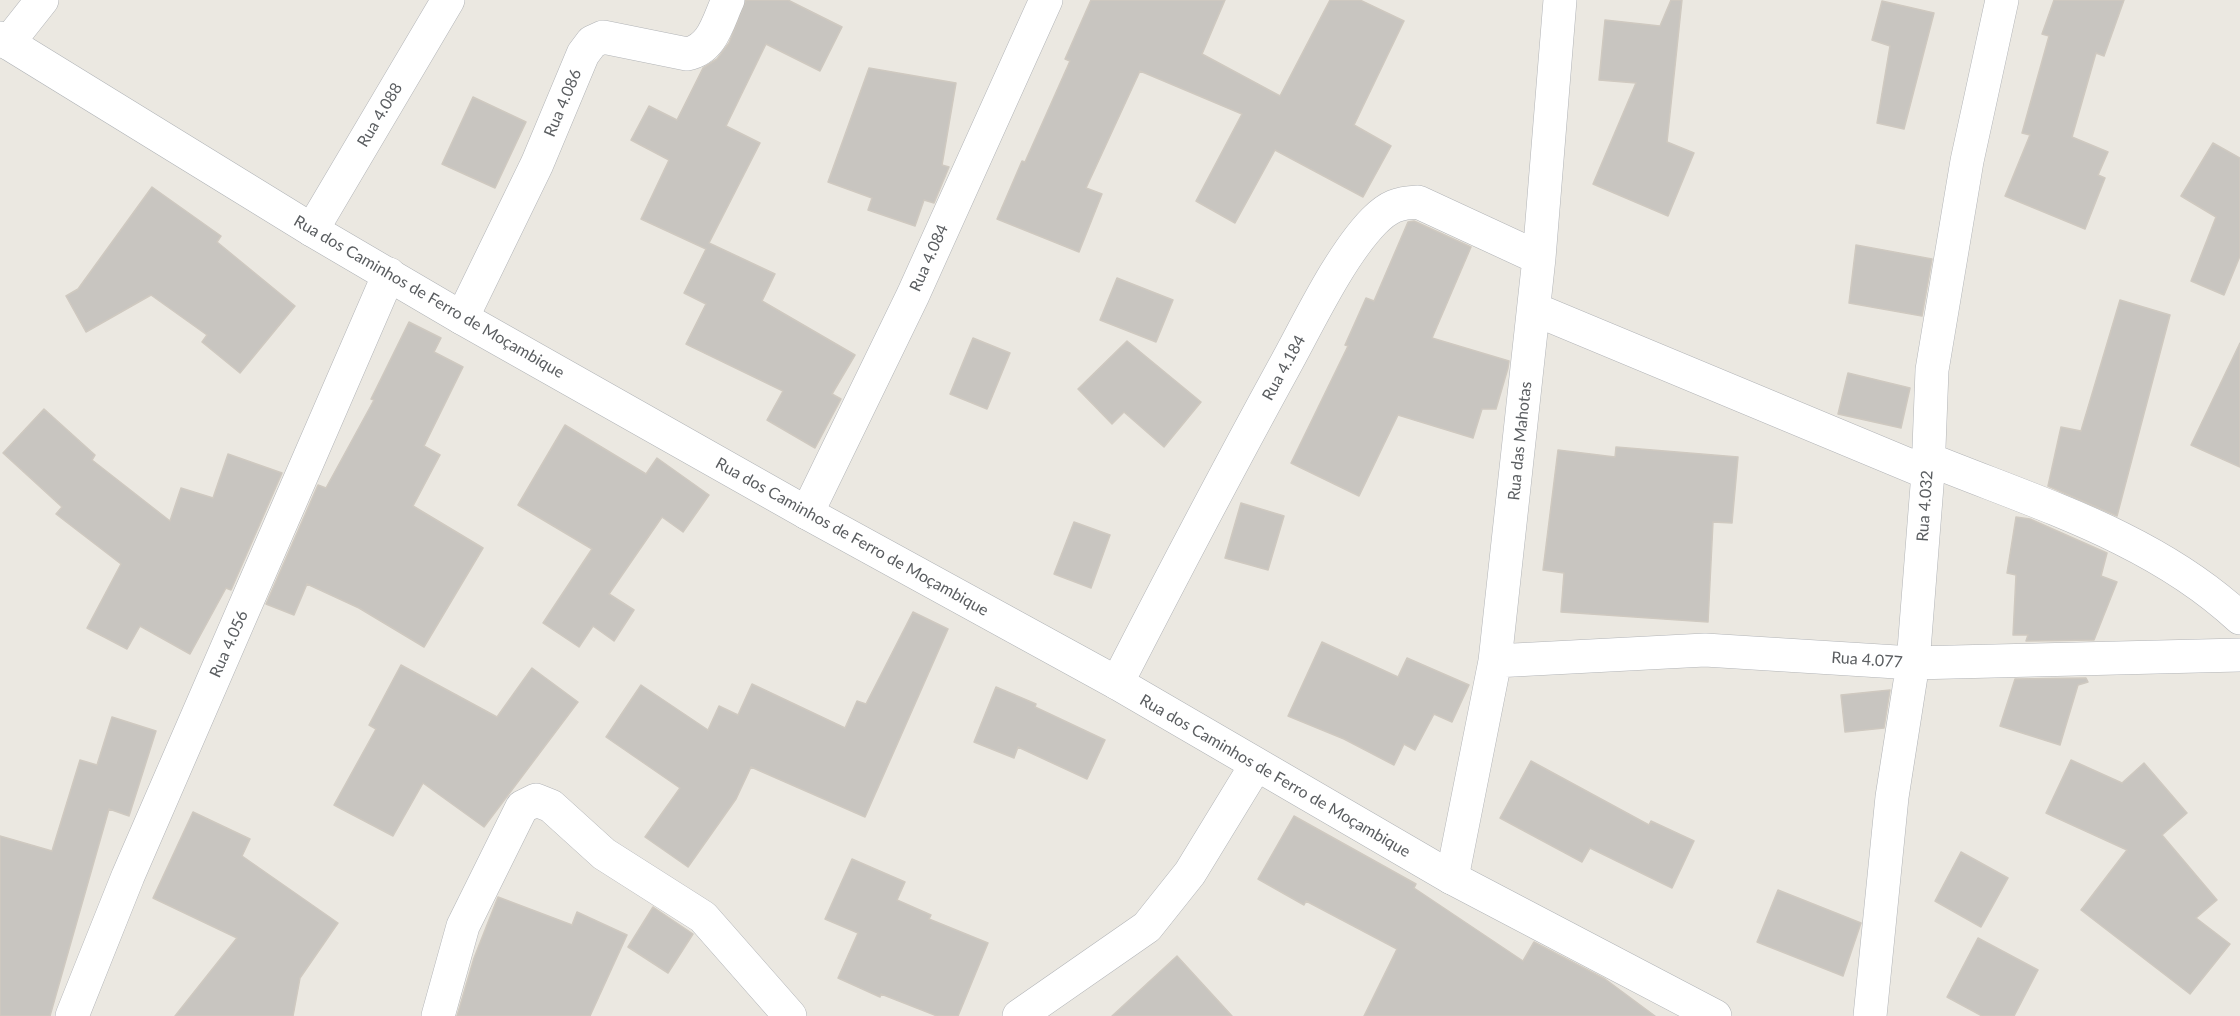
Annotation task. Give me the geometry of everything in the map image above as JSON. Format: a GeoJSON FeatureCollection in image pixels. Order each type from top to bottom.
{"type":"FeatureCollection","features":[{"type":"Feature","properties":{"kind":"street"},"geometry":{"type":"LineString","coordinates":[[4,40],[42,0]]}},
{"type":"Feature","properties":{"kind":"street","name":"Rua 4.088"},"geometry":{"type":"LineString","coordinates":[[312,230],[448,0]]}},
{"type":"Feature","properties":{"kind":"street","name":"Rua 4.086"},"geometry":{"type":"LineString","coordinates":[[462,318],[532,174],[583,54],[592,42],[603,37],[687,54],[698,52],[708,44],[728,0]]}},
{"type":"Feature","properties":{"kind":"street","name":"Rua 4.084"},"geometry":{"type":"LineString","coordinates":[[807,513],[913,295],[1046,0]]}},
{"type":"Feature","properties":{"kind":"street","name":"Rua das Mahotas"},"geometry":{"type":"LineString","coordinates":[[1452,878],[1495,661],[1534,309],[1560,0]]}},
{"type":"Feature","properties":{"kind":"street","name":"Rua 4.032"},"geometry":{"type":"LineString","coordinates":[[1870,1016],[1892,797],[1913,663],[1936,347],[1967,161],[2002,0]]}},
{"type":"Feature","properties":{"kind":"street","name":"Rua dos Caminhos de Ferro de Moçambique"},"geometry":{"type":"LineString","coordinates":[[4,40],[312,230],[462,318],[1116,684],[1452,878],[1715,1016]]}},
{"type":"Feature","properties":{"kind":"street","name":"Rua 4.184"},"geometry":{"type":"LineString","coordinates":[[1116,684],[1208,506],[1291,355],[1347,257],[1374,221],[1396,204],[1418,202],[1539,258]]}},
{"type":"Feature","properties":{"kind":"street","name":"Rua 4.056"},"geometry":{"type":"LineString","coordinates":[[72,1016],[128,876],[389,274]]}},
{"type":"Feature","properties":{"kind":"street"},"geometry":{"type":"LineString","coordinates":[[1534,309],[1928,466],[2040,502],[2120,538],[2183,572],[2240,618]]}},
{"type":"Feature","properties":{"kind":"street","name":"Rua 4.077"},"geometry":{"type":"LineString","coordinates":[[1495,661],[1706,650],[1913,663],[2240,655]]}},
{"type":"Feature","properties":{"kind":"street"},"geometry":{"type":"LineString","coordinates":[[1019,1016],[1147,927],[1190,873],[1256,765]]}},
{"type":"Feature","properties":{"kind":"street"},"geometry":{"type":"LineString","coordinates":[[438,1016],[463,926],[522,807],[536,800],[551,806],[604,854],[703,917],[790,1016]]}},
{"type":"Feature","properties":{"kind":"building"},"geometry":{"type":"Polygon","coordinates":[[[746,0],[788,0],[842,27],[820,71],[766,44],[726,126],[760,143],[709,243],[775,274],[762,301],[855,355],[832,394],[841,399],[815,448],[767,420],[783,391],[686,344],[706,304],[684,293],[706,249],[641,219],[669,160],[631,140],[649,106],[677,120],[703,68],[717,59],[729,43],[746,0]]]}},
{"type":"Feature","properties":{"kind":"building"},"geometry":{"type":"Polygon","coordinates":[[[1091,0],[1225,0],[1202,54],[1280,96],[1330,0],[1360,0],[1404,21],[1354,125],[1391,146],[1363,197],[1275,150],[1235,223],[1196,201],[1242,114],[1140,71],[1086,188],[1102,194],[1079,252],[997,219],[1070,61],[1065,59],[1091,0]]]}},
{"type":"Feature","properties":{"kind":"building"},"geometry":{"type":"Polygon","coordinates":[[[1671,0],[1682,0],[1667,142],[1694,153],[1668,216],[1593,184],[1636,83],[1599,80],[1605,20],[1660,26],[1671,0]]]}},
{"type":"Feature","properties":{"kind":"building"},"geometry":{"type":"Polygon","coordinates":[[[2054,0],[2124,0],[2104,56],[2096,53],[2072,137],[2108,152],[2098,175],[2105,178],[2085,229],[2005,196],[2030,135],[2022,133],[2049,36],[2042,34],[2054,0]]]}},
{"type":"Feature","properties":{"kind":"building"},"geometry":{"type":"Polygon","coordinates":[[[1882,1],[1934,13],[1904,129],[1877,123],[1890,46],[1872,40],[1882,1]]]}},
{"type":"Feature","properties":{"kind":"building"},"geometry":{"type":"Polygon","coordinates":[[[869,68],[956,83],[942,165],[949,167],[934,203],[924,200],[915,226],[868,210],[872,198],[828,182],[869,68]]]}},
{"type":"Feature","properties":{"kind":"building"},"geometry":{"type":"Polygon","coordinates":[[[473,97],[526,122],[495,188],[442,164],[473,97]]]}},
{"type":"Feature","properties":{"kind":"building"},"geometry":{"type":"Polygon","coordinates":[[[2213,143],[2240,158],[2240,256],[2224,295],[2191,281],[2216,217],[2181,196],[2213,143]]]}},
{"type":"Feature","properties":{"kind":"building"},"geometry":{"type":"Polygon","coordinates":[[[152,187],[221,236],[217,242],[295,306],[240,373],[202,342],[207,335],[151,295],[86,332],[66,296],[78,289],[152,187]]]}},
{"type":"Feature","properties":{"kind":"building"},"geometry":{"type":"Polygon","coordinates":[[[1414,221],[1471,247],[1432,338],[1509,361],[1508,368],[1496,409],[1482,409],[1473,438],[1398,415],[1359,496],[1291,463],[1348,346],[1345,345],[1366,298],[1374,301],[1408,222],[1414,221]]]}},
{"type":"Feature","properties":{"kind":"building"},"geometry":{"type":"Polygon","coordinates":[[[1856,245],[1932,259],[1922,316],[1849,303],[1856,245]]]}},
{"type":"Feature","properties":{"kind":"building"},"geometry":{"type":"Polygon","coordinates":[[[1117,278],[1173,300],[1156,342],[1100,320],[1117,278]]]}},
{"type":"Feature","properties":{"kind":"building"},"geometry":{"type":"Polygon","coordinates":[[[2120,300],[2170,315],[2117,516],[2048,486],[2061,427],[2081,431],[2120,300]]]}},
{"type":"Feature","properties":{"kind":"building"},"geometry":{"type":"Polygon","coordinates":[[[409,322],[441,338],[434,352],[463,367],[424,446],[440,455],[413,506],[483,548],[424,647],[359,608],[307,584],[294,615],[266,604],[318,485],[326,488],[374,400],[371,399],[409,322]]]}},
{"type":"Feature","properties":{"kind":"building"},"geometry":{"type":"Polygon","coordinates":[[[973,338],[1010,353],[987,409],[950,394],[973,338]]]}},
{"type":"Feature","properties":{"kind":"building"},"geometry":{"type":"Polygon","coordinates":[[[1127,341],[1201,402],[1164,447],[1124,412],[1112,424],[1078,389],[1127,341]]]}},
{"type":"Feature","properties":{"kind":"building"},"geometry":{"type":"Polygon","coordinates":[[[2240,343],[2240,467],[2191,445],[2240,343]]]}},
{"type":"Feature","properties":{"kind":"building"},"geometry":{"type":"Polygon","coordinates":[[[1848,373],[1910,388],[1901,428],[1838,414],[1848,373]]]}},
{"type":"Feature","properties":{"kind":"building"},"geometry":{"type":"Polygon","coordinates":[[[44,409],[95,455],[92,460],[170,521],[181,488],[213,498],[228,454],[282,473],[231,590],[226,588],[190,654],[140,626],[127,649],[87,628],[121,564],[56,514],[62,507],[3,453],[44,409]]]}},
{"type":"Feature","properties":{"kind":"building"},"geometry":{"type":"Polygon","coordinates":[[[565,425],[646,474],[657,458],[709,495],[683,532],[662,517],[609,594],[634,610],[614,641],[593,626],[579,647],[543,623],[592,549],[518,505],[565,425]]]}},
{"type":"Feature","properties":{"kind":"building"},"geometry":{"type":"Polygon","coordinates":[[[1616,447],[1738,457],[1732,523],[1713,522],[1708,622],[1561,612],[1564,573],[1543,570],[1558,450],[1615,457],[1616,447]]]}},
{"type":"Feature","properties":{"kind":"building"},"geometry":{"type":"Polygon","coordinates":[[[1241,503],[1284,516],[1268,570],[1225,558],[1241,503]]]}},
{"type":"Feature","properties":{"kind":"building"},"geometry":{"type":"Polygon","coordinates":[[[2016,517],[2030,519],[2107,553],[2101,576],[2117,582],[2094,640],[2026,641],[2028,635],[2013,635],[2016,575],[2007,573],[2016,517]]]}},
{"type":"Feature","properties":{"kind":"building"},"geometry":{"type":"Polygon","coordinates":[[[1074,522],[1110,535],[1091,588],[1054,574],[1074,522]]]}},
{"type":"Feature","properties":{"kind":"building"},"geometry":{"type":"Polygon","coordinates":[[[913,612],[948,629],[865,817],[751,767],[736,799],[688,867],[645,837],[680,788],[606,737],[641,685],[708,730],[719,706],[738,715],[752,684],[845,728],[857,701],[866,704],[913,612]]]}},
{"type":"Feature","properties":{"kind":"building"},"geometry":{"type":"Polygon","coordinates":[[[1322,642],[1398,677],[1407,658],[1469,685],[1452,722],[1434,714],[1415,750],[1404,744],[1394,765],[1344,739],[1288,716],[1322,642]]]}},
{"type":"Feature","properties":{"kind":"building"},"geometry":{"type":"Polygon","coordinates":[[[401,665],[497,717],[532,668],[578,702],[484,827],[423,783],[393,836],[334,805],[376,729],[369,725],[401,665]]]}},
{"type":"Feature","properties":{"kind":"building"},"geometry":{"type":"Polygon","coordinates":[[[2086,678],[2088,682],[2078,685],[2060,745],[2000,726],[2015,679],[2086,678]]]}},
{"type":"Feature","properties":{"kind":"building"},"geometry":{"type":"Polygon","coordinates":[[[996,687],[1036,704],[1035,707],[1105,740],[1087,779],[1018,747],[1014,758],[974,742],[996,687]]]}},
{"type":"Feature","properties":{"kind":"building"},"geometry":{"type":"Polygon","coordinates":[[[1890,690],[1884,728],[1845,732],[1841,695],[1890,690]]]}},
{"type":"Feature","properties":{"kind":"building"},"geometry":{"type":"Polygon","coordinates":[[[112,717],[156,731],[129,816],[109,809],[50,1016],[0,1016],[0,836],[52,851],[80,760],[97,765],[112,717]]]}},
{"type":"Feature","properties":{"kind":"building"},"geometry":{"type":"Polygon","coordinates":[[[2071,760],[2122,783],[2144,763],[2187,813],[2162,835],[2217,900],[2196,918],[2230,944],[2190,994],[2081,910],[2127,850],[2046,813],[2071,760]]]}},
{"type":"Feature","properties":{"kind":"building"},"geometry":{"type":"Polygon","coordinates":[[[1531,761],[1649,825],[1651,821],[1694,841],[1672,888],[1590,848],[1582,862],[1500,818],[1531,761]]]}},
{"type":"Feature","properties":{"kind":"building"},"geometry":{"type":"Polygon","coordinates":[[[193,812],[250,839],[242,856],[338,923],[300,978],[293,1016],[175,1016],[237,938],[153,898],[193,812]]]}},
{"type":"Feature","properties":{"kind":"building"},"geometry":{"type":"Polygon","coordinates":[[[1294,816],[1416,884],[1414,888],[1523,961],[1534,942],[1605,979],[1655,1016],[1364,1016],[1397,949],[1306,901],[1304,905],[1258,879],[1294,816]]]}},
{"type":"Feature","properties":{"kind":"building"},"geometry":{"type":"Polygon","coordinates":[[[1961,852],[2008,878],[1981,927],[1935,901],[1961,852]]]}},
{"type":"Feature","properties":{"kind":"building"},"geometry":{"type":"Polygon","coordinates":[[[852,859],[905,882],[897,900],[931,915],[929,919],[988,943],[958,1016],[937,1016],[881,994],[880,997],[838,978],[858,933],[825,919],[852,859]]]}},
{"type":"Feature","properties":{"kind":"building"},"geometry":{"type":"Polygon","coordinates":[[[1778,890],[1861,923],[1843,976],[1757,942],[1778,890]]]}},
{"type":"Feature","properties":{"kind":"building"},"geometry":{"type":"Polygon","coordinates":[[[498,897],[572,925],[577,912],[627,935],[590,1016],[457,1016],[474,958],[498,897]]]}},
{"type":"Feature","properties":{"kind":"building"},"geometry":{"type":"Polygon","coordinates":[[[653,907],[693,934],[668,973],[628,947],[653,907]]]}},
{"type":"Feature","properties":{"kind":"building"},"geometry":{"type":"Polygon","coordinates":[[[1978,938],[2038,970],[2014,1016],[1982,1016],[1947,997],[1978,938]]]}},
{"type":"Feature","properties":{"kind":"building"},"geometry":{"type":"Polygon","coordinates":[[[1177,956],[1232,1016],[1112,1016],[1177,956]]]}}]}
